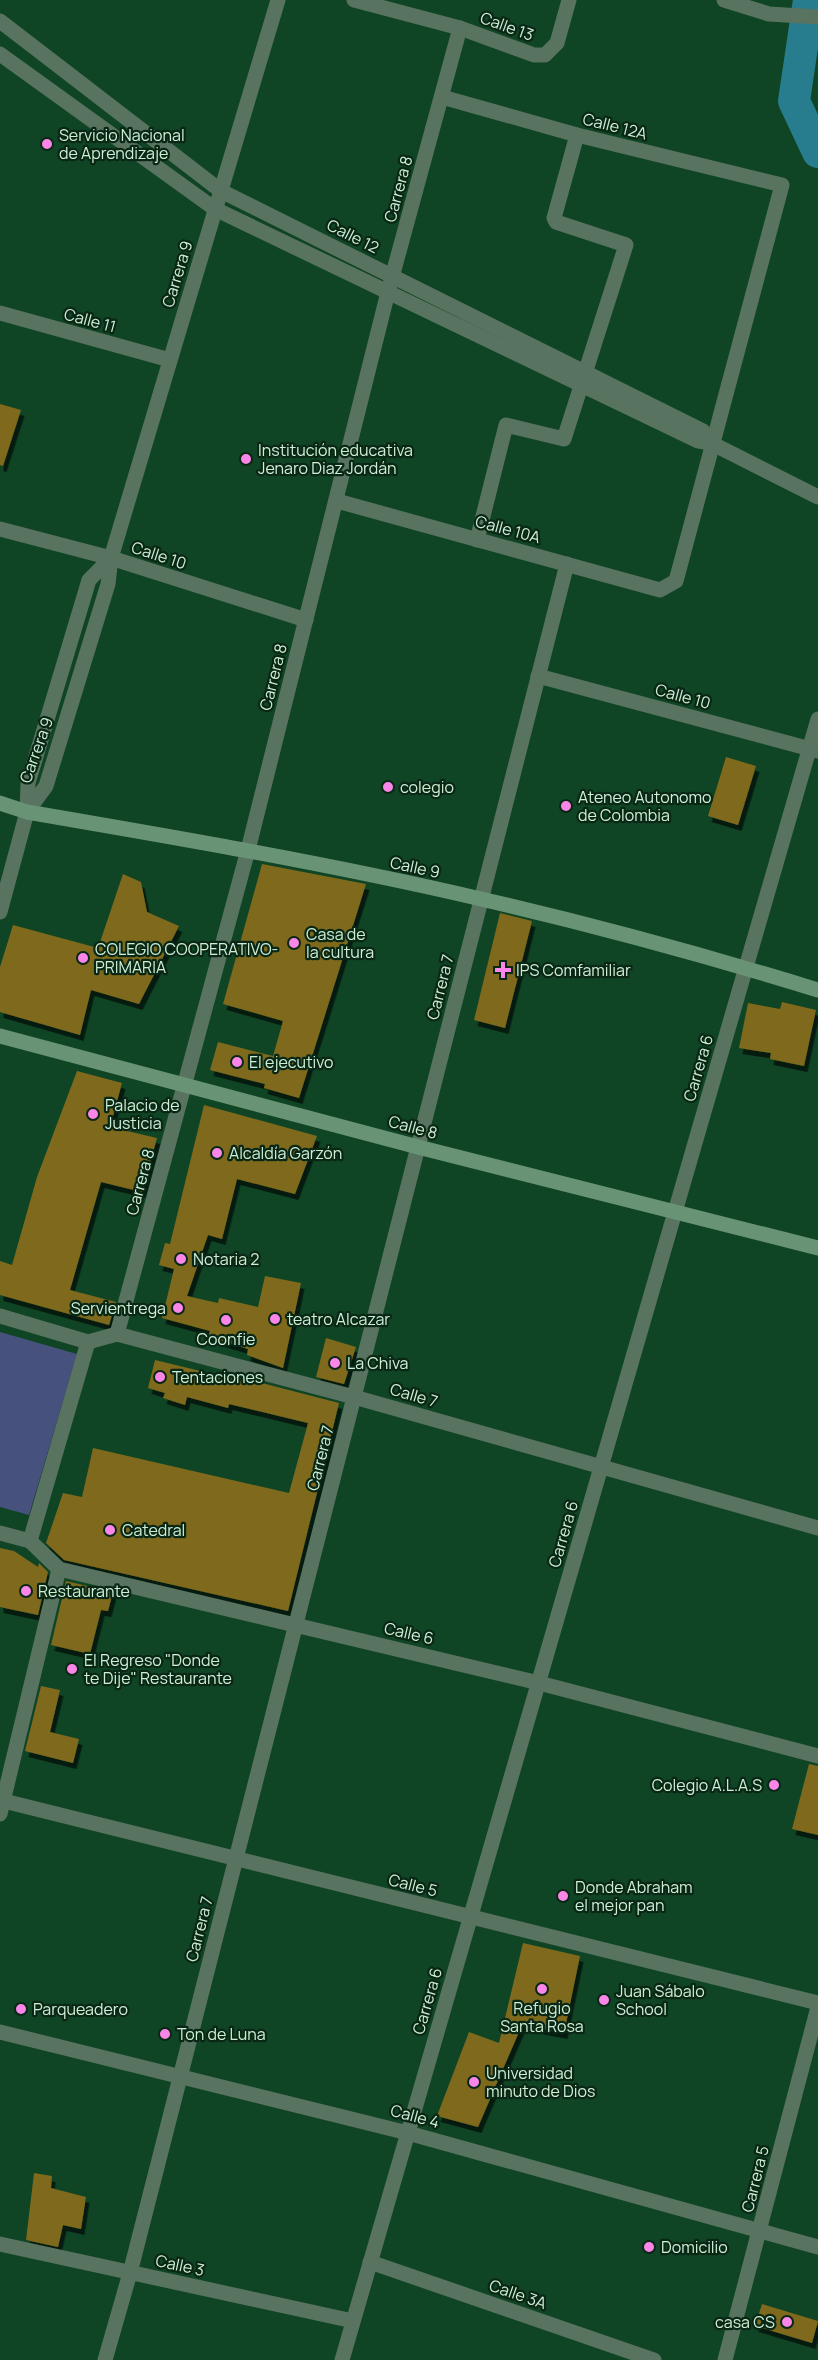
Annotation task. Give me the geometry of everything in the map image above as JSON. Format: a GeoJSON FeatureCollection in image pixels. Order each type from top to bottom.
{"type":"FeatureCollection","features":[{"type":"Feature","properties":{"kind":"main road","name":"Calle 9"},"geometry":{"type":"LineString","coordinates":[[0,803],[27,812],[248,850],[481,899],[746,968],[818,990]]}},
{"type":"Feature","properties":{"kind":"main road","name":"Calle 8"},"geometry":{"type":"LineString","coordinates":[[0,1036],[418,1147],[818,1248]]}},
{"type":"Feature","properties":{"kind":"street","name":"Carrera 9"},"geometry":{"type":"LineString","coordinates":[[27,812],[46,786],[92,638],[108,584],[111,558],[278,0]]}},
{"type":"Feature","properties":{"kind":"street","name":"Calle 13"},"geometry":{"type":"LineString","coordinates":[[354,0],[459,28],[534,55],[545,55],[557,44],[569,0]]}},
{"type":"Feature","properties":{"kind":"street"},"geometry":{"type":"LineString","coordinates":[[724,0],[769,14],[818,17]]}},
{"type":"Feature","properties":{"kind":"street","name":"Calle 12"},"geometry":{"type":"LineString","coordinates":[[0,21],[221,191],[393,276],[583,379]]}},
{"type":"Feature","properties":{"kind":"street","name":"Carrera 8"},"geometry":{"type":"LineString","coordinates":[[117,1334],[248,850],[388,292],[459,28]]}},
{"type":"Feature","properties":{"kind":"street","name":"Calle 12"},"geometry":{"type":"LineString","coordinates":[[0,54],[216,209],[388,292],[703,431],[713,444],[818,497]]}},
{"type":"Feature","properties":{"kind":"street","name":"Calle 12A"},"geometry":{"type":"LineString","coordinates":[[442,97],[577,135],[782,185],[713,444]]}},
{"type":"Feature","properties":{"kind":"street"},"geometry":{"type":"LineString","coordinates":[[477,540],[506,425],[564,440],[626,244],[556,222],[554,218],[577,135]]}},
{"type":"Feature","properties":{"kind":"street","name":"Calle 11"},"geometry":{"type":"LineString","coordinates":[[0,314],[170,360]]}},
{"type":"Feature","properties":{"kind":"street","name":"Calle 10A"},"geometry":{"type":"LineString","coordinates":[[337,501],[660,590],[676,581],[713,444]]}},
{"type":"Feature","properties":{"kind":"street","name":"Calle 10"},"geometry":{"type":"LineString","coordinates":[[0,529],[111,558],[306,620]]}},
{"type":"Feature","properties":{"kind":"street","name":"Carrera 9"},"geometry":{"type":"LineString","coordinates":[[0,912],[27,812],[28,783],[89,580],[111,558]]}},
{"type":"Feature","properties":{"kind":"street","name":"Carrera 7"},"geometry":{"type":"LineString","coordinates":[[105,2360],[181,2075],[567,564]]}},
{"type":"Feature","properties":{"kind":"street"},"geometry":{"type":"LineString","coordinates":[[74,631],[92,638]]}},
{"type":"Feature","properties":{"kind":"street","name":"Calle 10"},"geometry":{"type":"LineString","coordinates":[[538,676],[814,750]]}},
{"type":"Feature","properties":{"kind":"street"},"geometry":{"type":"LineString","coordinates":[[50,709],[68,714]]}},
{"type":"Feature","properties":{"kind":"street","name":"Carrera 6"},"geometry":{"type":"LineString","coordinates":[[342,2360],[746,968],[814,750],[818,719]]}},
{"type":"Feature","properties":{"kind":"street"},"geometry":{"type":"LineString","coordinates":[[0,1316],[88,1342],[117,1334]]}},
{"type":"Feature","properties":{"kind":"street","name":"Calle 7"},"geometry":{"type":"LineString","coordinates":[[117,1334],[354,1397],[818,1528]]}},
{"type":"Feature","properties":{"kind":"street"},"geometry":{"type":"LineString","coordinates":[[30,1541],[88,1342]]}},
{"type":"Feature","properties":{"kind":"street"},"geometry":{"type":"LineString","coordinates":[[0,1533],[30,1541],[59,1569],[1,1805]]}},
{"type":"Feature","properties":{"kind":"street","name":"Calle 6"},"geometry":{"type":"LineString","coordinates":[[59,1569],[539,1683],[818,1756]]}},
{"type":"Feature","properties":{"kind":"street","name":"Calle 5"},"geometry":{"type":"LineString","coordinates":[[1,1805],[236,1858],[818,2005]]}},
{"type":"Feature","properties":{"kind":"street","name":"Carrera 5"},"geometry":{"type":"LineString","coordinates":[[725,2360],[761,2232],[818,2005]]}},
{"type":"Feature","properties":{"kind":"street","name":"Calle 4"},"geometry":{"type":"LineString","coordinates":[[0,2032],[408,2133],[818,2247]]}},
{"type":"Feature","properties":{"kind":"street","name":"Calle 3"},"geometry":{"type":"LineString","coordinates":[[0,2244],[353,2321]]}},
{"type":"Feature","properties":{"kind":"street","name":"Calle 3A"},"geometry":{"type":"LineString","coordinates":[[370,2262],[654,2360]]}},
{"type":"Feature","properties":{"kind":"shaded area"},"geometry":{"type":"Polygon","coordinates":[[[0,1332],[77,1354],[29,1515],[0,1507],[0,1332]]]}},
{"type":"Feature","properties":{"kind":"building"},"geometry":{"type":"Polygon","coordinates":[[[0,404],[21,410],[3,466],[0,465],[0,404]]]}},
{"type":"Feature","properties":{"kind":"building"},"geometry":{"type":"Polygon","coordinates":[[[726,757],[756,766],[738,825],[708,816],[726,757]]]}},
{"type":"Feature","properties":{"kind":"building","name":"Casa de la cultura"},"geometry":{"type":"Polygon","coordinates":[[[262,864],[366,884],[299,1098],[264,1088],[265,1084],[210,1070],[218,1042],[273,1056],[283,1021],[223,1004],[262,864]]]}},
{"type":"Feature","properties":{"kind":"building","name":"COLEGIO COOPERATIVO- PRIMARIA"},"geometry":{"type":"Polygon","coordinates":[[[123,874],[141,882],[147,912],[179,926],[139,1004],[91,990],[80,1035],[0,1012],[0,967],[13,925],[98,948],[123,874]]]}},
{"type":"Feature","properties":{"kind":"building","name":"IPS Comfamiliar"},"geometry":{"type":"Polygon","coordinates":[[[500,913],[532,921],[505,1028],[474,1020],[500,913]]]}},
{"type":"Feature","properties":{"kind":"building"},"geometry":{"type":"Polygon","coordinates":[[[782,1002],[816,1010],[804,1066],[770,1059],[771,1053],[739,1048],[748,1003],[780,1009],[782,1002]]]}},
{"type":"Feature","properties":{"kind":"building"},"geometry":{"type":"Polygon","coordinates":[[[77,1071],[122,1083],[110,1127],[157,1138],[142,1192],[101,1182],[70,1290],[116,1302],[109,1325],[0,1295],[0,1261],[12,1265],[37,1177],[77,1071]]]}},
{"type":"Feature","properties":{"kind":"building"},"geometry":{"type":"Polygon","coordinates":[[[204,1105],[317,1136],[295,1194],[237,1179],[222,1239],[208,1235],[187,1296],[218,1303],[219,1298],[258,1307],[265,1276],[301,1283],[283,1368],[247,1355],[248,1349],[208,1337],[210,1331],[162,1318],[174,1269],[159,1265],[165,1243],[170,1244],[204,1105]]]}},
{"type":"Feature","properties":{"kind":"building","name":"La Chiva"},"geometry":{"type":"Polygon","coordinates":[[[326,1338],[356,1347],[344,1384],[316,1377],[326,1338]]]}},
{"type":"Feature","properties":{"kind":"building"},"geometry":{"type":"Polygon","coordinates":[[[155,1360],[258,1385],[258,1382],[339,1403],[288,1611],[64,1560],[46,1543],[63,1493],[82,1497],[93,1448],[289,1493],[308,1423],[229,1404],[228,1408],[187,1397],[185,1405],[163,1398],[165,1393],[148,1388],[155,1360]]]}},
{"type":"Feature","properties":{"kind":"building","name":"Restaurante"},"geometry":{"type":"Polygon","coordinates":[[[0,1548],[14,1551],[38,1567],[39,1563],[48,1572],[38,1615],[0,1607],[0,1548]]]}},
{"type":"Feature","properties":{"kind":"building"},"geometry":{"type":"Polygon","coordinates":[[[66,1581],[113,1592],[108,1611],[101,1610],[90,1654],[51,1645],[66,1581]]]}},
{"type":"Feature","properties":{"kind":"building"},"geometry":{"type":"Polygon","coordinates":[[[41,1686],[60,1690],[50,1732],[79,1739],[73,1763],[25,1751],[41,1686]]]}},
{"type":"Feature","properties":{"kind":"building"},"geometry":{"type":"Polygon","coordinates":[[[809,1764],[818,1766],[818,1835],[792,1829],[809,1764]]]}},
{"type":"Feature","properties":{"kind":"building"},"geometry":{"type":"Polygon","coordinates":[[[523,1943],[580,1956],[564,2033],[522,2025],[478,2127],[437,2116],[469,2032],[499,2043],[523,1943]]]}},
{"type":"Feature","properties":{"kind":"building"},"geometry":{"type":"Polygon","coordinates":[[[34,2173],[52,2176],[51,2188],[86,2197],[81,2229],[63,2225],[58,2247],[26,2240],[34,2173]]]}},
{"type":"Feature","properties":{"kind":"building","name":"casa CS"},"geometry":{"type":"Polygon","coordinates":[[[762,2304],[818,2321],[812,2343],[755,2326],[762,2304]]]}},
{"type":"Feature","properties":{"kind":"waterway"},"geometry":{"type":"LineString","coordinates":[[809,0],[794,101],[818,152]]}},
{"type":"Feature","properties":{"kind":"place","name":"Servicio Nacional de Aprendizaje"},"geometry":{"type":"Point","coordinates":[47,144]}},
{"type":"Feature","properties":{"kind":"place","name":"Institución educativa Jenaro Diaz Jordán"},"geometry":{"type":"Point","coordinates":[246,459]}},
{"type":"Feature","properties":{"kind":"place","name":"colegio"},"geometry":{"type":"Point","coordinates":[388,787]}},
{"type":"Feature","properties":{"kind":"place","name":"Ateneo Autonomo de Colombia"},"geometry":{"type":"Point","coordinates":[566,806]}},
{"type":"Feature","properties":{"kind":"place","name":"Casa de la cultura"},"geometry":{"type":"Point","coordinates":[294,943]}},
{"type":"Feature","properties":{"kind":"place","name":"COLEGIO COOPERATIVO- PRIMARIA"},"geometry":{"type":"Point","coordinates":[83,958]}},
{"type":"Feature","properties":{"kind":"place","name":"IPS Comfamiliar"},"geometry":{"type":"Point","coordinates":[503,970]}},
{"type":"Feature","properties":{"kind":"place","name":"El ejecutivo"},"geometry":{"type":"Point","coordinates":[237,1062]}},
{"type":"Feature","properties":{"kind":"place","name":"Palacio de Justicia"},"geometry":{"type":"Point","coordinates":[93,1114]}},
{"type":"Feature","properties":{"kind":"place","name":"Alcaldía Garzón"},"geometry":{"type":"Point","coordinates":[217,1153]}},
{"type":"Feature","properties":{"kind":"place","name":"Notaria 2"},"geometry":{"type":"Point","coordinates":[181,1259]}},
{"type":"Feature","properties":{"kind":"place","name":"Servientrega"},"geometry":{"type":"Point","coordinates":[178,1308]}},
{"type":"Feature","properties":{"kind":"place","name":"teatro Alcazar"},"geometry":{"type":"Point","coordinates":[275,1319]}},
{"type":"Feature","properties":{"kind":"place","name":"Coonfie"},"geometry":{"type":"Point","coordinates":[226,1320]}},
{"type":"Feature","properties":{"kind":"place","name":"La Chiva"},"geometry":{"type":"Point","coordinates":[335,1363]}},
{"type":"Feature","properties":{"kind":"place","name":"Tentaciones"},"geometry":{"type":"Point","coordinates":[160,1377]}},
{"type":"Feature","properties":{"kind":"place","name":"Catedral"},"geometry":{"type":"Point","coordinates":[110,1530]}},
{"type":"Feature","properties":{"kind":"place","name":"Restaurante"},"geometry":{"type":"Point","coordinates":[26,1591]}},
{"type":"Feature","properties":{"kind":"place","name":"El Regreso \"Donde te Dije\" Restaurante"},"geometry":{"type":"Point","coordinates":[72,1669]}},
{"type":"Feature","properties":{"kind":"place","name":"Colegio A.L.A.S"},"geometry":{"type":"Point","coordinates":[774,1785]}},
{"type":"Feature","properties":{"kind":"place","name":"Donde Abraham el mejor pan"},"geometry":{"type":"Point","coordinates":[563,1896]}},
{"type":"Feature","properties":{"kind":"place","name":"Refugio Santa Rosa"},"geometry":{"type":"Point","coordinates":[542,1989]}},
{"type":"Feature","properties":{"kind":"place","name":"Juan Sábalo School"},"geometry":{"type":"Point","coordinates":[604,2000]}},
{"type":"Feature","properties":{"kind":"place","name":"Parqueadero"},"geometry":{"type":"Point","coordinates":[21,2009]}},
{"type":"Feature","properties":{"kind":"place","name":"Ton de Luna"},"geometry":{"type":"Point","coordinates":[165,2034]}},
{"type":"Feature","properties":{"kind":"place","name":"Universidad minuto de Dios"},"geometry":{"type":"Point","coordinates":[474,2082]}},
{"type":"Feature","properties":{"kind":"place","name":"Domicilio"},"geometry":{"type":"Point","coordinates":[649,2247]}},
{"type":"Feature","properties":{"kind":"place","name":"casa CS"},"geometry":{"type":"Point","coordinates":[787,2322]}}]}
